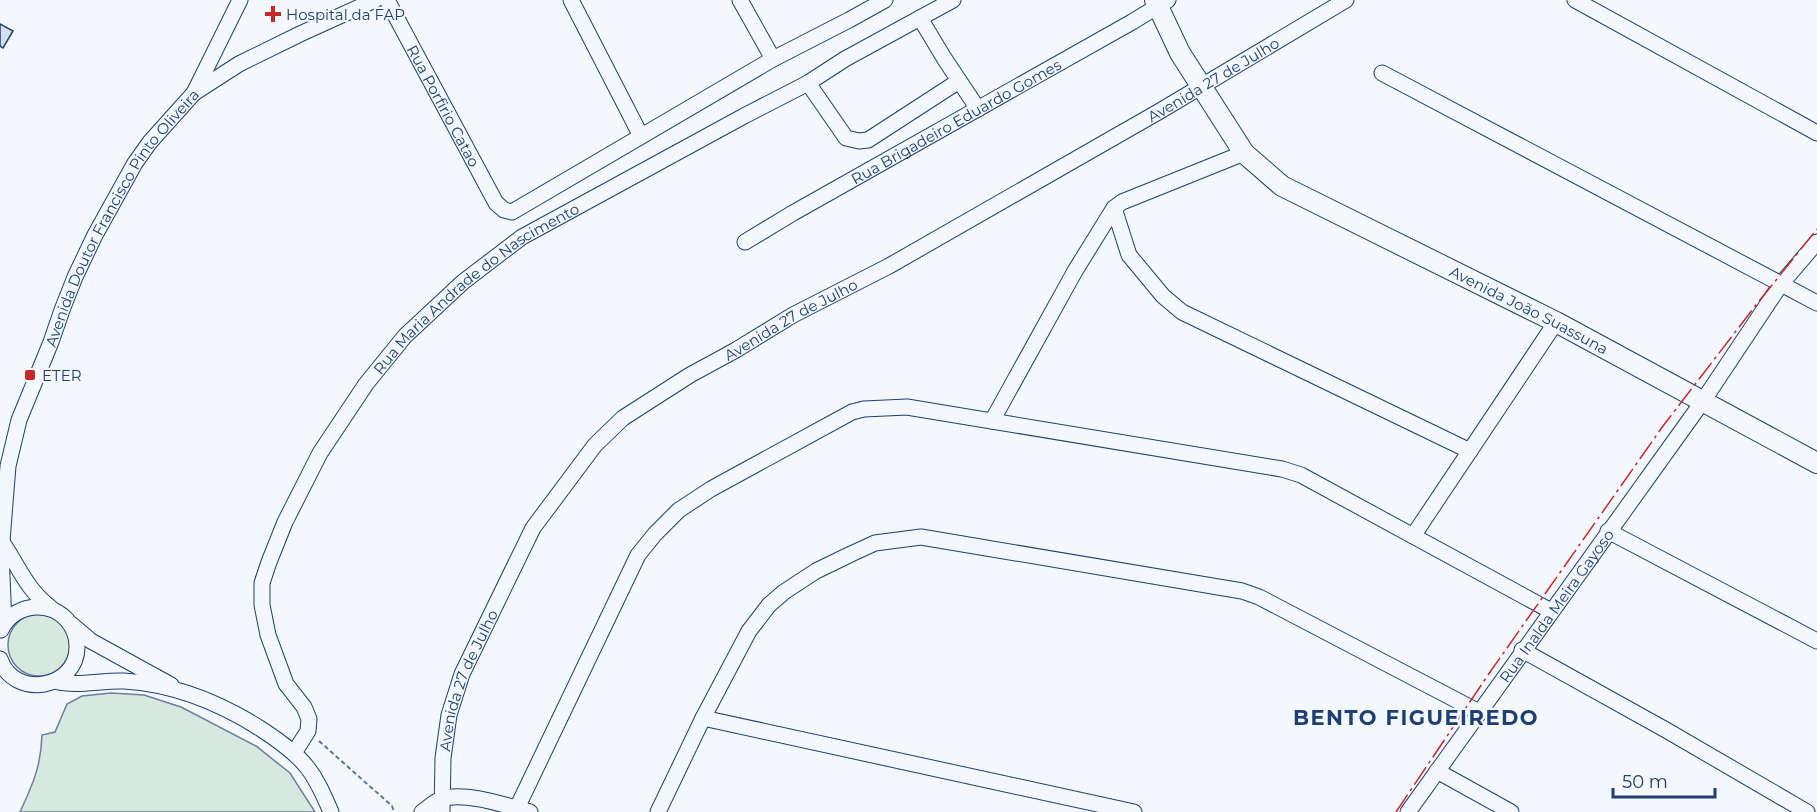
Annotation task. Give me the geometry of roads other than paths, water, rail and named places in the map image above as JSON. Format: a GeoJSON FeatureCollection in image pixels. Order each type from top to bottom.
{"type":"FeatureCollection","features":[{"type":"Feature","properties":{"kind":"main road","name":"Avenida João Suassuna"},"geometry":{"type":"LineString","coordinates":[[1160,2],[1180,53],[1244,153],[1282,186],[1556,322],[1817,463]]}},
{"type":"Feature","properties":{"kind":"street"},"geometry":{"type":"LineString","coordinates":[[194,93],[240,0]]}},
{"type":"Feature","properties":{"kind":"street","name":"Avenida Doutor Francisco Pinto Oliveira"},"geometry":{"type":"LineString","coordinates":[[2,629],[1,568],[8,466],[19,420],[75,277],[95,235],[135,163],[150,142],[194,93],[239,64],[375,0]]}},
{"type":"Feature","properties":{"kind":"street","name":"Rua Porfirio Catao"},"geometry":{"type":"LineString","coordinates":[[387,0],[496,203],[504,210]]}},
{"type":"Feature","properties":{"kind":"street"},"geometry":{"type":"LineString","coordinates":[[571,0],[641,136]]}},
{"type":"Feature","properties":{"kind":"street"},"geometry":{"type":"LineString","coordinates":[[740,0],[773,60]]}},
{"type":"Feature","properties":{"kind":"street","name":"Rua Maria Andrade do Nascimento"},"geometry":{"type":"LineString","coordinates":[[504,210],[512,212],[773,60],[885,0]]}},
{"type":"Feature","properties":{"kind":"street","name":"Rua Maria Andrade do Nascimento"},"geometry":{"type":"LineString","coordinates":[[294,753],[308,731],[308,714],[286,684],[268,635],[261,605],[262,583],[274,546],[308,474],[366,384],[405,336],[438,303],[503,250],[540,226],[808,83],[845,59],[953,0]]}},
{"type":"Feature","properties":{"kind":"street","name":"Avenida 27 de Julho"},"geometry":{"type":"LineString","coordinates":[[442,805],[443,758],[449,715],[462,674],[533,528],[595,445],[623,418],[690,375],[793,315],[889,266],[1346,0]]}},
{"type":"Feature","properties":{"kind":"street"},"geometry":{"type":"LineString","coordinates":[[1575,0],[1817,133]]}},
{"type":"Feature","properties":{"kind":"street","name":"Rua Brigadeiro Eduardo Gomes"},"geometry":{"type":"LineString","coordinates":[[745,242],[1160,2]]}},
{"type":"Feature","properties":{"kind":"street"},"geometry":{"type":"LineString","coordinates":[[920,18],[978,109]]}},
{"type":"Feature","properties":{"kind":"street"},"geometry":{"type":"LineString","coordinates":[[1382,72],[1817,303]]}},
{"type":"Feature","properties":{"kind":"street"},"geometry":{"type":"LineString","coordinates":[[808,83],[846,138],[859,141],[868,140],[959,81]]}},
{"type":"Feature","properties":{"kind":"street"},"geometry":{"type":"LineString","coordinates":[[992,421],[1075,272],[1114,208],[1122,202],[1244,153]]}},
{"type":"Feature","properties":{"kind":"street"},"geometry":{"type":"LineString","coordinates":[[1114,208],[1129,255],[1163,296],[1182,312],[1470,451]]}},
{"type":"Feature","properties":{"kind":"street","name":"Rua Inalda Meira Gayoso"},"geometry":{"type":"LineString","coordinates":[[1408,812],[1522,650],[1703,401],[1781,284],[1817,242]]}},
{"type":"Feature","properties":{"kind":"street"},"geometry":{"type":"LineString","coordinates":[[1413,536],[1556,322]]}},
{"type":"Feature","properties":{"kind":"street"},"geometry":{"type":"LineString","coordinates":[[422,812],[466,797],[523,810],[638,555],[655,534],[679,510],[711,489],[852,412],[864,409],[907,407],[1282,469],[1301,475],[1551,611]]}},
{"type":"Feature","properties":{"kind":"street"},"geometry":{"type":"LineString","coordinates":[[1608,531],[1817,641]]}},
{"type":"Feature","properties":{"kind":"street"},"geometry":{"type":"LineString","coordinates":[[658,812],[703,718],[749,631],[769,605],[816,571],[875,543],[921,537],[1242,591],[1258,597],[1479,712]]}},
{"type":"Feature","properties":{"kind":"street"},"geometry":{"type":"LineString","coordinates":[[2,542],[34,593],[69,623],[91,641],[181,691]]}},
{"type":"Feature","properties":{"kind":"street"},"geometry":{"type":"LineString","coordinates":[[2,629],[12,616],[21,610],[43,607],[54,610]]}},
{"type":"Feature","properties":{"kind":"street"},"geometry":{"type":"LineString","coordinates":[[0,680],[17,680],[35,686],[55,681],[70,669],[77,651],[74,631],[69,623]]}},
{"type":"Feature","properties":{"kind":"street"},"geometry":{"type":"LineString","coordinates":[[1522,650],[1807,812]]}},
{"type":"Feature","properties":{"kind":"street"},"geometry":{"type":"LineString","coordinates":[[0,659],[8,673],[17,680]]}},
{"type":"Feature","properties":{"kind":"street"},"geometry":{"type":"LineString","coordinates":[[55,681],[71,684],[123,681],[181,691],[210,700],[240,716],[294,753],[321,789],[331,812]]}},
{"type":"Feature","properties":{"kind":"street"},"geometry":{"type":"LineString","coordinates":[[703,718],[1134,812]]}},
{"type":"Feature","properties":{"kind":"street"},"geometry":{"type":"LineString","coordinates":[[1437,771],[1511,812]]}},
{"type":"Feature","properties":{"kind":"place","name":"Hospital da FAP"},"geometry":{"type":"Point","coordinates":[273,14]}},
{"type":"Feature","properties":{"kind":"place","name":"ETER"},"geometry":{"type":"Point","coordinates":[30,375]}},
{"type":"Feature","properties":{"kind":"district","name":"BENTO FIGUEIREDO"},"geometry":{"type":"Point","coordinates":[1416,717]}}]}
